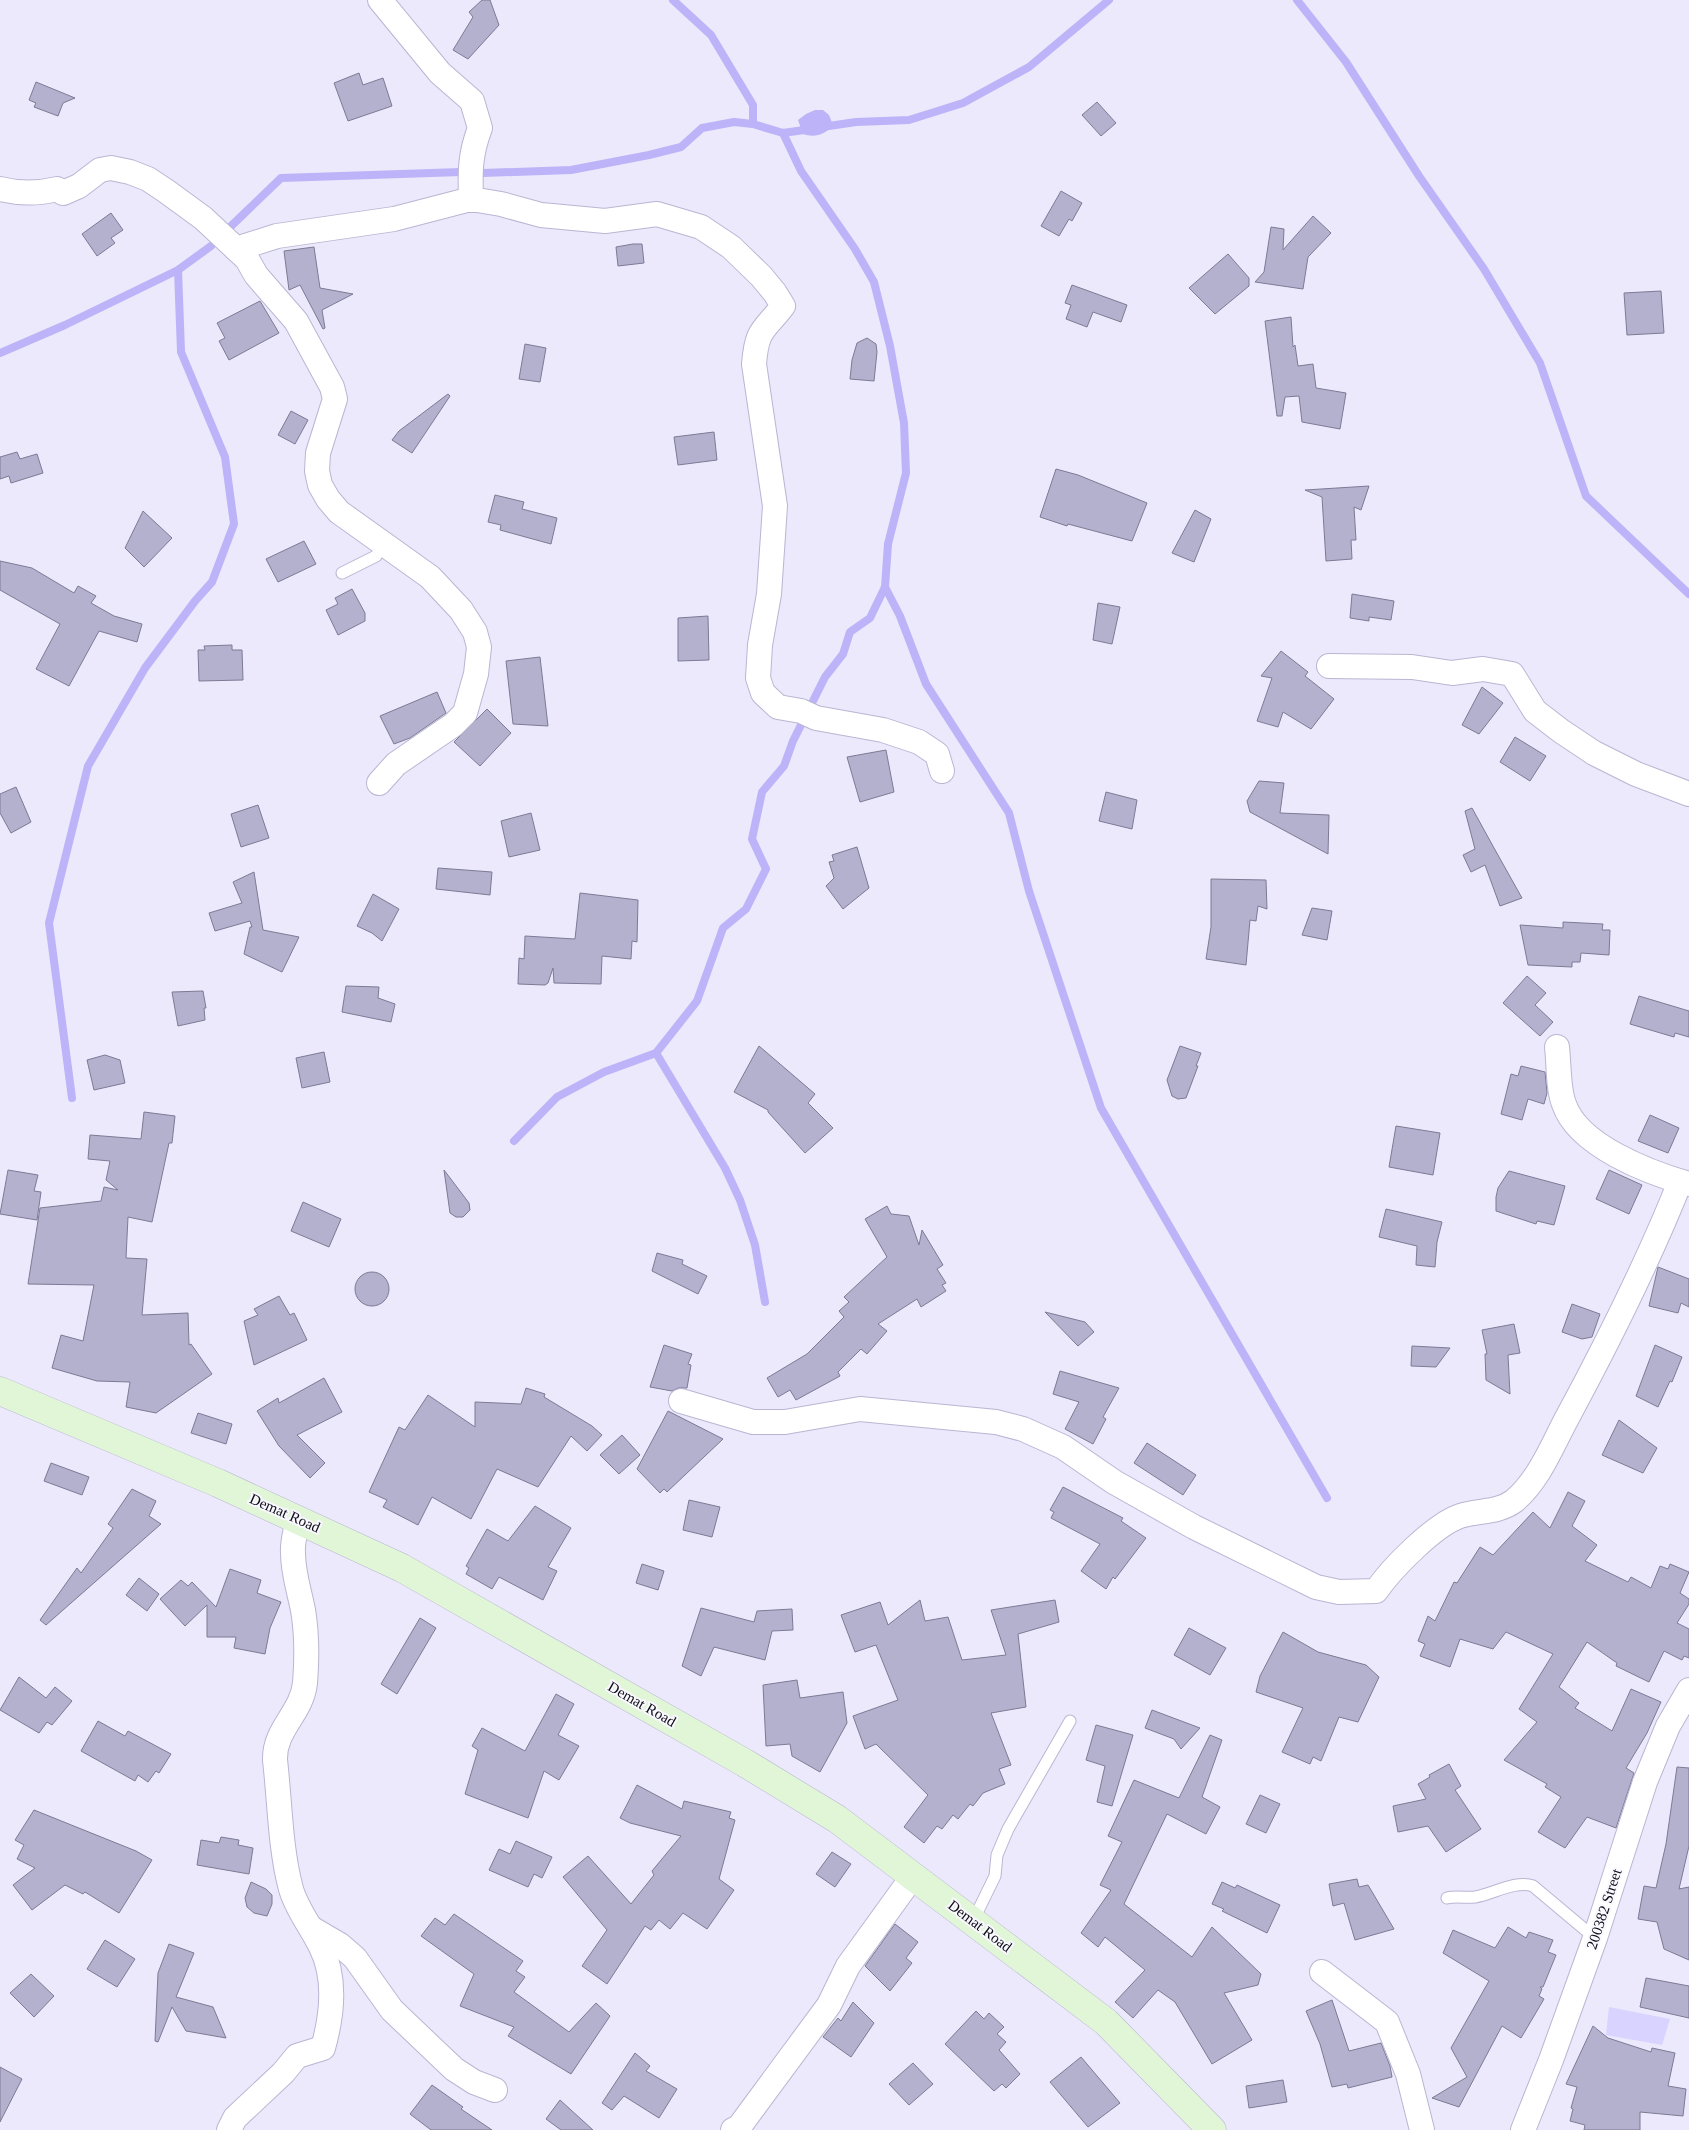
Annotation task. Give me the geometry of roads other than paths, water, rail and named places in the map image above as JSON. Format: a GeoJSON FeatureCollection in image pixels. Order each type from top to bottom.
{"type":"FeatureCollection","features":[{"type":"Feature","properties":{"kind":"street"},"geometry":{"type":"LineString","coordinates":[[380,0],[440,73],[472,101],[480,128],[473,146],[470,166],[470,199]]}},
{"type":"Feature","properties":{"kind":"street"},"geometry":{"type":"LineString","coordinates":[[0,190],[18,193],[38,193],[57,189],[63,193],[79,186],[100,170],[119,169],[148,179],[203,218],[247,259],[256,275],[296,320],[332,387],[335,399],[318,454],[317,471],[320,485],[328,500],[339,512],[430,577],[461,610],[475,632],[479,647],[476,674],[465,713],[453,725],[396,764],[379,783]]}},
{"type":"Feature","properties":{"kind":"street"},"geometry":{"type":"LineString","coordinates":[[236,249],[277,236],[394,219],[470,199],[501,204],[540,215],[605,221],[656,214],[701,227],[731,247],[775,293],[782,306],[760,332],[755,343],[754,364],[775,506],[769,594],[760,644],[758,678],[763,693],[778,707],[883,730],[919,742],[937,754],[942,771]]}},
{"type":"Feature","properties":{"kind":"street"},"geometry":{"type":"LineString","coordinates":[[1329,666],[1412,667],[1452,673],[1483,669],[1512,674],[1535,711],[1561,731],[1594,753],[1636,774],[1689,794]]}},
{"type":"Feature","properties":{"kind":"street"},"geometry":{"type":"LineString","coordinates":[[681,1400],[753,1422],[785,1422],[860,1410],[996,1422],[1014,1427],[1063,1447],[1114,1482],[1194,1527],[1316,1587],[1339,1592],[1376,1591],[1387,1575],[1437,1530],[1458,1517],[1477,1511],[1497,1510],[1513,1501],[1534,1479],[1584,1387],[1684,1183],[1622,1160],[1590,1137],[1570,1119],[1563,1103],[1558,1047]]}},
{"type":"Feature","properties":{"kind":"street","name":"Demat Road"},"geometry":{"type":"LineString","coordinates":[[0,1391],[298,1519],[402,1568],[745,1763],[837,1820],[1106,2022],[1212,2130]]}},
{"type":"Feature","properties":{"kind":"street"},"geometry":{"type":"LineString","coordinates":[[229,2130],[230,2124],[235,2118],[283,2073],[297,2056],[323,2048],[330,2024],[332,1999],[329,1971],[322,1948],[309,1927],[292,1892],[284,1863],[274,1748],[304,1691],[306,1639],[303,1610],[294,1576],[292,1551],[298,1519]]}},
{"type":"Feature","properties":{"kind":"street","name":"200382 Street"},"geometry":{"type":"LineString","coordinates":[[1523,2130],[1551,2060],[1595,1938],[1645,1782],[1668,1726],[1689,1690]]}},
{"type":"Feature","properties":{"kind":"street"},"geometry":{"type":"LineString","coordinates":[[733,2130],[739,2127],[829,2005],[848,1966],[914,1876]]}},
{"type":"Feature","properties":{"kind":"street"},"geometry":{"type":"LineString","coordinates":[[309,1927],[340,1945],[355,1958],[392,2010],[454,2069],[468,2079],[494,2090]]}},
{"type":"Feature","properties":{"kind":"street"},"geometry":{"type":"LineString","coordinates":[[1322,1972],[1387,2022],[1408,2074],[1422,2130]]}},
{"type":"Feature","properties":{"kind":"lane"},"geometry":{"type":"LineString","coordinates":[[342,574],[376,556],[384,543]]}},
{"type":"Feature","properties":{"kind":"lane"},"geometry":{"type":"LineString","coordinates":[[973,1921],[994,1876],[997,1854],[1008,1828],[1070,1721]]}},
{"type":"Feature","properties":{"kind":"lane"},"geometry":{"type":"LineString","coordinates":[[1447,1898],[1473,1897],[1529,1884],[1595,1938]]}},
{"type":"Feature","properties":{"kind":"waterway"},"geometry":{"type":"LineString","coordinates":[[673,0],[711,35],[753,105],[753,124]]}},
{"type":"Feature","properties":{"kind":"waterway"},"geometry":{"type":"LineString","coordinates":[[822,127],[856,122],[909,120],[963,103],[1029,67],[1109,0]]}},
{"type":"Feature","properties":{"kind":"waterway"},"geometry":{"type":"LineString","coordinates":[[1297,0],[1346,62],[1419,176],[1484,269],[1540,363],[1586,496],[1689,594]]}},
{"type":"Feature","properties":{"kind":"waterway"},"geometry":{"type":"LineString","coordinates":[[483,173],[571,170],[649,155],[681,147],[702,128],[734,122],[753,124],[783,133],[811,129]]}},
{"type":"Feature","properties":{"kind":"waterway"},"geometry":{"type":"LineString","coordinates":[[514,1141],[557,1097],[604,1072],[656,1053],[697,1001],[723,928],[746,909],[766,869],[752,839],[762,792],[784,766],[793,741],[825,677],[843,654],[850,632],[870,618],[885,587],[888,544],[906,473],[904,423],[890,346],[874,282],[855,249],[801,171],[783,133]]}},
{"type":"Feature","properties":{"kind":"waterway"},"geometry":{"type":"LineString","coordinates":[[227,230],[281,178],[461,172]]}},
{"type":"Feature","properties":{"kind":"waterway"},"geometry":{"type":"LineString","coordinates":[[72,1098],[49,923],[88,766],[145,668],[195,601],[212,582],[234,524],[225,457],[181,352],[178,270],[211,246]]}},
{"type":"Feature","properties":{"kind":"waterway"},"geometry":{"type":"LineString","coordinates":[[0,353],[65,325],[178,270]]}},
{"type":"Feature","properties":{"kind":"waterway"},"geometry":{"type":"LineString","coordinates":[[885,587],[900,616],[926,684],[1009,813],[1029,891],[1101,1108],[1327,1498]]}},
{"type":"Feature","properties":{"kind":"waterway"},"geometry":{"type":"LineString","coordinates":[[656,1053],[725,1168],[740,1200],[755,1245],[765,1302]]}}]}
